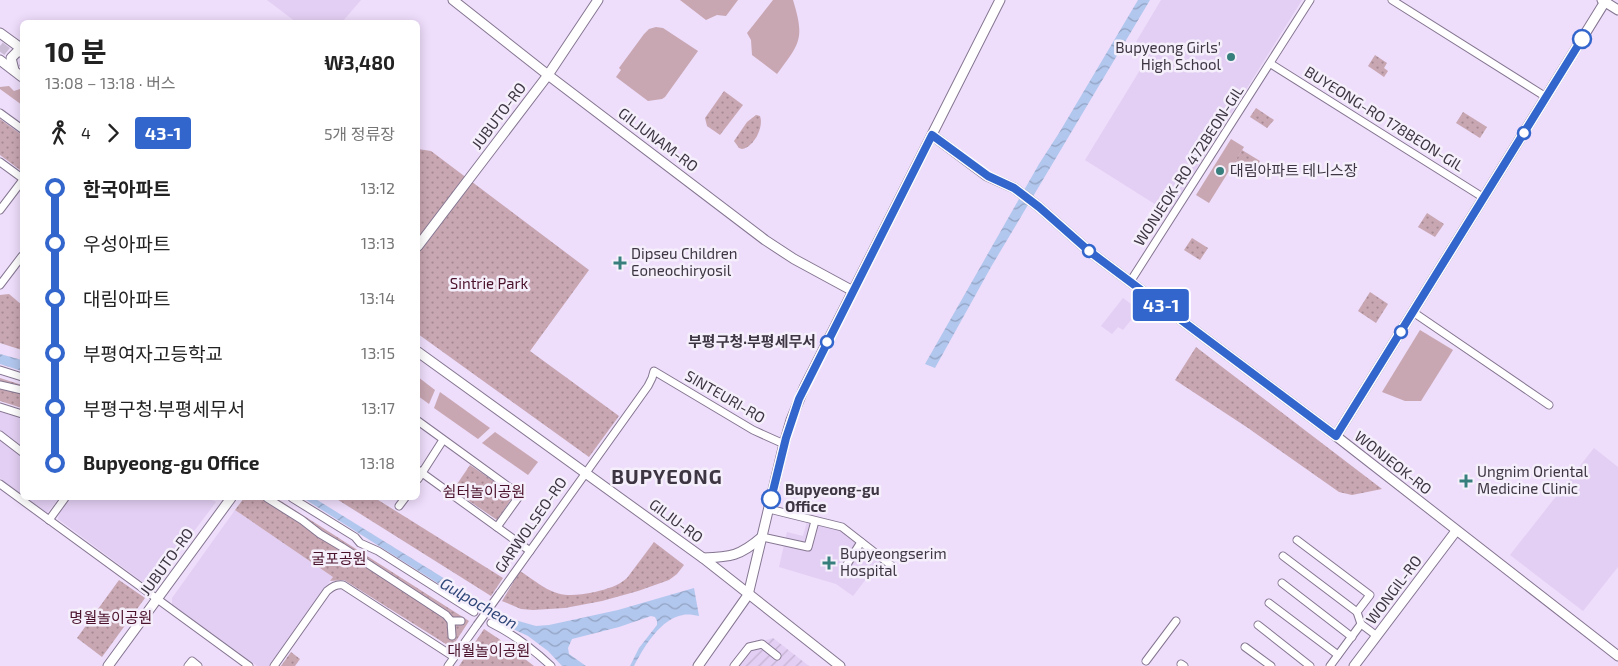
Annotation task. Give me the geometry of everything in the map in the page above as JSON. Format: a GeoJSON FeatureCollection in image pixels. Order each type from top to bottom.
{"type":"FeatureCollection","features":[{"type":"Feature","properties":{"kind":"main road","name":"GILJUNAM-RO"},"geometry":{"type":"LineString","coordinates":[[454,0],[548,75],[765,240],[794,259],[853,291]]}},
{"type":"Feature","properties":{"kind":"main road","name":"JUBUTO-RO"},"geometry":{"type":"LineString","coordinates":[[420,243],[548,75],[598,0]]}},
{"type":"Feature","properties":{"kind":"main road"},"geometry":{"type":"LineString","coordinates":[[698,666],[748,595],[784,444],[804,388],[1000,0]]}},
{"type":"Feature","properties":{"kind":"main road"},"geometry":{"type":"LineString","coordinates":[[1336,436],[1604,1],[1618,10]]}},
{"type":"Feature","properties":{"kind":"main road"},"geometry":{"type":"LineString","coordinates":[[0,34],[20,49]]}},
{"type":"Feature","properties":{"kind":"main road"},"geometry":{"type":"LineString","coordinates":[[14,70],[11,63],[12,57],[20,51]]}},
{"type":"Feature","properties":{"kind":"main road"},"geometry":{"type":"LineString","coordinates":[[0,60],[20,75]]}},
{"type":"Feature","properties":{"kind":"main road","name":"WONJEOK-RO"},"geometry":{"type":"LineString","coordinates":[[932,135],[988,176],[1014,188],[1039,207],[1089,251],[1336,436],[1618,656]]}},
{"type":"Feature","properties":{"kind":"main road","name":"GILJU-RO"},"geometry":{"type":"LineString","coordinates":[[420,353],[703,558],[840,666]]}},
{"type":"Feature","properties":{"kind":"main road","name":"JUBUTO-RO"},"geometry":{"type":"LineString","coordinates":[[108,666],[230,500]]}},
{"type":"Feature","properties":{"kind":"main road","name":"WONGIL-RO"},"geometry":{"type":"LineString","coordinates":[[1354,666],[1456,530]]}},
{"type":"Feature","properties":{"kind":"main road"},"geometry":{"type":"LineString","coordinates":[[703,558],[725,558],[738,554],[745,551],[762,537]]}},
{"type":"Feature","properties":{"kind":"street","name":"WONJEOK-RO 472BEON-GIL"},"geometry":{"type":"LineString","coordinates":[[1130,282],[1271,64],[1310,0]]}},
{"type":"Feature","properties":{"kind":"street"},"geometry":{"type":"LineString","coordinates":[[1392,0],[1546,98]]}},
{"type":"Feature","properties":{"kind":"street","name":"BUYEONG-RO 178BEON-GIL"},"geometry":{"type":"LineString","coordinates":[[1271,64],[1484,198]]}},
{"type":"Feature","properties":{"kind":"street"},"geometry":{"type":"LineString","coordinates":[[0,113],[20,128]]}},
{"type":"Feature","properties":{"kind":"street"},"geometry":{"type":"LineString","coordinates":[[0,162],[20,178]]}},
{"type":"Feature","properties":{"kind":"street"},"geometry":{"type":"LineString","coordinates":[[0,210],[20,183]]}},
{"type":"Feature","properties":{"kind":"street"},"geometry":{"type":"LineString","coordinates":[[0,285],[20,259]]}},
{"type":"Feature","properties":{"kind":"street"},"geometry":{"type":"LineString","coordinates":[[1413,312],[1549,405]]}},
{"type":"Feature","properties":{"kind":"street"},"geometry":{"type":"LineString","coordinates":[[0,370],[20,376]]}},
{"type":"Feature","properties":{"kind":"street","name":"SINTEURI-RO"},"geometry":{"type":"LineString","coordinates":[[654,371],[753,430],[784,444]]}},
{"type":"Feature","properties":{"kind":"street","name":"GARWOLSEO-RO"},"geometry":{"type":"LineString","coordinates":[[454,657],[648,386],[654,371]]}},
{"type":"Feature","properties":{"kind":"street"},"geometry":{"type":"LineString","coordinates":[[0,385],[20,390]]}},
{"type":"Feature","properties":{"kind":"street"},"geometry":{"type":"LineString","coordinates":[[0,407],[20,413]]}},
{"type":"Feature","properties":{"kind":"street"},"geometry":{"type":"LineString","coordinates":[[420,423],[520,495],[497,527]]}},
{"type":"Feature","properties":{"kind":"street"},"geometry":{"type":"LineString","coordinates":[[0,435],[20,450]]}},
{"type":"Feature","properties":{"kind":"street"},"geometry":{"type":"LineString","coordinates":[[420,473],[443,440]]}},
{"type":"Feature","properties":{"kind":"street"},"geometry":{"type":"LineString","coordinates":[[420,475],[530,551]]}},
{"type":"Feature","properties":{"kind":"street"},"geometry":{"type":"LineString","coordinates":[[0,484],[20,499]]}},
{"type":"Feature","properties":{"kind":"street"},"geometry":{"type":"LineString","coordinates":[[22,500],[249,666]]}},
{"type":"Feature","properties":{"kind":"street"},"geometry":{"type":"LineString","coordinates":[[49,520],[64,500]]}},
{"type":"Feature","properties":{"kind":"street"},"geometry":{"type":"LineString","coordinates":[[270,500],[434,607],[451,621],[461,621]]}},
{"type":"Feature","properties":{"kind":"street"},"geometry":{"type":"LineString","coordinates":[[295,500],[360,543],[378,550],[474,612]]}},
{"type":"Feature","properties":{"kind":"street"},"geometry":{"type":"LineString","coordinates":[[400,506],[404,500]]}},
{"type":"Feature","properties":{"kind":"street"},"geometry":{"type":"LineString","coordinates":[[769,510],[842,527],[892,566]]}},
{"type":"Feature","properties":{"kind":"street"},"geometry":{"type":"LineString","coordinates":[[762,537],[808,547],[815,520]]}},
{"type":"Feature","properties":{"kind":"street"},"geometry":{"type":"LineString","coordinates":[[1297,540],[1370,595],[1358,612]]}},
{"type":"Feature","properties":{"kind":"street"},"geometry":{"type":"LineString","coordinates":[[846,566],[861,542]]}},
{"type":"Feature","properties":{"kind":"street"},"geometry":{"type":"LineString","coordinates":[[1283,556],[1358,612],[1361,624],[1377,636]]}},
{"type":"Feature","properties":{"kind":"street"},"geometry":{"type":"LineString","coordinates":[[1282,583],[1352,637]]}},
{"type":"Feature","properties":{"kind":"street"},"geometry":{"type":"LineString","coordinates":[[274,666],[327,591],[339,585],[343,585],[454,657],[448,666]]}},
{"type":"Feature","properties":{"kind":"street"},"geometry":{"type":"LineString","coordinates":[[1269,603],[1338,655]]}},
{"type":"Feature","properties":{"kind":"street"},"geometry":{"type":"LineString","coordinates":[[451,621],[452,636]]}},
{"type":"Feature","properties":{"kind":"street"},"geometry":{"type":"LineString","coordinates":[[1146,661],[1176,621]]}},
{"type":"Feature","properties":{"kind":"street"},"geometry":{"type":"LineString","coordinates":[[490,623],[505,630],[522,642],[550,666]]}},
{"type":"Feature","properties":{"kind":"street"},"geometry":{"type":"LineString","coordinates":[[1330,666],[1361,624]]}},
{"type":"Feature","properties":{"kind":"street"},"geometry":{"type":"LineString","coordinates":[[1258,625],[1310,666]]}},
{"type":"Feature","properties":{"kind":"street"},"geometry":{"type":"LineString","coordinates":[[734,666],[749,647],[762,644],[777,656]]}},
{"type":"Feature","properties":{"kind":"street"},"geometry":{"type":"LineString","coordinates":[[1245,646],[1272,666]]}},
{"type":"Feature","properties":{"kind":"street"},"geometry":{"type":"LineString","coordinates":[[188,666],[192,661],[198,666]]}},
{"type":"Feature","properties":{"kind":"shaded area"},"geometry":{"type":"Polygon","coordinates":[[[267,0],[361,0],[344,20],[293,20],[267,0]]]}},
{"type":"Feature","properties":{"kind":"shaded area"},"geometry":{"type":"Polygon","coordinates":[[[1161,0],[1302,0],[1169,213],[1085,160],[1148,57],[1142,45],[1136,42],[1161,0]]]}},
{"type":"Feature","properties":{"kind":"shaded area"},"geometry":{"type":"Polygon","coordinates":[[[1123,298],[1139,310],[1123,330],[1118,327],[1112,334],[1101,326],[1123,298]]]}},
{"type":"Feature","properties":{"kind":"shaded area"},"geometry":{"type":"Polygon","coordinates":[[[0,409],[20,415],[20,493],[0,478],[0,409]]]}},
{"type":"Feature","properties":{"kind":"shaded area"},"geometry":{"type":"Polygon","coordinates":[[[1594,448],[1618,467],[1618,567],[1583,611],[1510,555],[1594,448]]]}},
{"type":"Feature","properties":{"kind":"shaded area"},"geometry":{"type":"Polygon","coordinates":[[[29,500],[57,500],[47,513],[29,500]]]}},
{"type":"Feature","properties":{"kind":"shaded area"},"geometry":{"type":"Polygon","coordinates":[[[69,500],[212,500],[216,502],[154,584],[148,586],[58,519],[59,513],[69,500]]]}},
{"type":"Feature","properties":{"kind":"shaded area"},"geometry":{"type":"Polygon","coordinates":[[[235,510],[333,577],[269,666],[257,666],[172,604],[172,598],[235,510]]]}},
{"type":"Feature","properties":{"kind":"shaded area","name":"Bupyeongserim Hospital"},"geometry":{"type":"Polygon","coordinates":[[[807,522],[845,530],[882,558],[853,596],[836,584],[779,567],[787,532],[803,536],[807,522]]]}},
{"type":"Feature","properties":{"kind":"shaded area"},"geometry":{"type":"Polygon","coordinates":[[[773,638],[809,666],[730,666],[745,646],[773,638]]]}},
{"type":"Feature","properties":{"kind":"green space"},"geometry":{"type":"Polygon","coordinates":[[[680,0],[738,0],[726,16],[717,15],[706,20],[680,0]]]}},
{"type":"Feature","properties":{"kind":"green space"},"geometry":{"type":"Polygon","coordinates":[[[773,0],[793,0],[799,24],[798,40],[795,47],[777,74],[752,55],[751,40],[747,33],[773,0]]]}},
{"type":"Feature","properties":{"kind":"green space"},"geometry":{"type":"Polygon","coordinates":[[[663,28],[698,51],[665,97],[648,101],[616,77],[621,70],[619,68],[644,34],[649,29],[663,28]]]}},
{"type":"Feature","properties":{"kind":"green space"},"geometry":{"type":"Polygon","coordinates":[[[1375,55],[1387,63],[1384,68],[1388,71],[1384,77],[1368,66],[1375,55]]]}},
{"type":"Feature","properties":{"kind":"green space"},"geometry":{"type":"Polygon","coordinates":[[[9,86],[14,91],[20,89],[20,104],[0,89],[0,87],[9,86]]]}},
{"type":"Feature","properties":{"kind":"green space"},"geometry":{"type":"Polygon","coordinates":[[[724,91],[743,105],[720,135],[707,126],[705,118],[724,91]]]}},
{"type":"Feature","properties":{"kind":"green space"},"geometry":{"type":"Polygon","coordinates":[[[1256,108],[1274,120],[1267,128],[1250,117],[1256,108]]]}},
{"type":"Feature","properties":{"kind":"green space"},"geometry":{"type":"Polygon","coordinates":[[[1463,112],[1487,127],[1480,138],[1456,123],[1463,112]]]}},
{"type":"Feature","properties":{"kind":"green space"},"geometry":{"type":"Polygon","coordinates":[[[756,115],[760,116],[761,120],[757,136],[750,145],[742,149],[739,148],[734,141],[747,122],[756,115]]]}},
{"type":"Feature","properties":{"kind":"green space"},"geometry":{"type":"Polygon","coordinates":[[[0,119],[20,134],[20,170],[0,155],[0,119]]]}},
{"type":"Feature","properties":{"kind":"green space","name":"대림아파트 테니스장"},"geometry":{"type":"Polygon","coordinates":[[[1231,139],[1244,147],[1209,203],[1196,195],[1231,139]]]}},
{"type":"Feature","properties":{"kind":"green space","name":"Sintrie Park"},"geometry":{"type":"Polygon","coordinates":[[[420,149],[431,151],[589,270],[530,351],[619,416],[589,457],[420,335],[420,149]]]}},
{"type":"Feature","properties":{"kind":"green space"},"geometry":{"type":"Polygon","coordinates":[[[1242,150],[1260,161],[1249,179],[1231,167],[1242,150]]]}},
{"type":"Feature","properties":{"kind":"green space"},"geometry":{"type":"Polygon","coordinates":[[[1427,213],[1444,224],[1435,237],[1418,227],[1427,213]]]}},
{"type":"Feature","properties":{"kind":"green space"},"geometry":{"type":"Polygon","coordinates":[[[1192,238],[1208,248],[1200,260],[1184,250],[1192,238]]]}},
{"type":"Feature","properties":{"kind":"green space"},"geometry":{"type":"Polygon","coordinates":[[[1370,292],[1388,304],[1376,323],[1358,311],[1370,292]]]}},
{"type":"Feature","properties":{"kind":"green space"},"geometry":{"type":"Polygon","coordinates":[[[9,294],[20,303],[20,349],[0,343],[0,295],[9,294]]]}},
{"type":"Feature","properties":{"kind":"green space"},"geometry":{"type":"Polygon","coordinates":[[[1420,330],[1453,350],[1421,401],[1405,401],[1382,392],[1420,330]]]}},
{"type":"Feature","properties":{"kind":"green space"},"geometry":{"type":"Polygon","coordinates":[[[1196,347],[1382,489],[1352,495],[1339,492],[1248,428],[1175,380],[1196,347]]]}},
{"type":"Feature","properties":{"kind":"green space"},"geometry":{"type":"Polygon","coordinates":[[[0,378],[20,384],[20,407],[0,401],[0,378]]]}},
{"type":"Feature","properties":{"kind":"green space"},"geometry":{"type":"Polygon","coordinates":[[[420,379],[435,390],[429,404],[420,397],[420,379]]]}},
{"type":"Feature","properties":{"kind":"green space"},"geometry":{"type":"Polygon","coordinates":[[[440,392],[490,428],[478,439],[434,408],[440,392]]]}},
{"type":"Feature","properties":{"kind":"green space"},"geometry":{"type":"Polygon","coordinates":[[[495,432],[538,462],[528,475],[482,443],[495,432]]]}},
{"type":"Feature","properties":{"kind":"green space","name":"쉼터놀이공원"},"geometry":{"type":"Polygon","coordinates":[[[470,465],[514,495],[497,520],[453,490],[470,465]]]}},
{"type":"Feature","properties":{"kind":"green space","name":"굴포공원"},"geometry":{"type":"Polygon","coordinates":[[[242,500],[279,500],[469,621],[454,644],[449,646],[344,580],[330,581],[333,577],[235,510],[242,500]]]}},
{"type":"Feature","properties":{"kind":"green space"},"geometry":{"type":"Polygon","coordinates":[[[338,500],[378,500],[503,578],[491,596],[338,500]]]}},
{"type":"Feature","properties":{"kind":"green space"},"geometry":{"type":"Polygon","coordinates":[[[654,542],[684,565],[669,580],[602,601],[565,608],[521,609],[502,601],[520,571],[547,589],[563,594],[582,594],[612,587],[627,578],[654,542]]]}},
{"type":"Feature","properties":{"kind":"green space","name":"명월놀이공원"},"geometry":{"type":"Polygon","coordinates":[[[119,580],[145,598],[102,657],[77,638],[119,580]]]}},
{"type":"Feature","properties":{"kind":"green space","name":"대월놀이공원"},"geometry":{"type":"Polygon","coordinates":[[[484,629],[499,639],[534,666],[459,666],[484,629]]]}},
{"type":"Feature","properties":{"kind":"green space"},"geometry":{"type":"Polygon","coordinates":[[[291,652],[300,659],[295,666],[281,666],[291,652]]]}},
{"type":"Feature","properties":{"kind":"water"},"geometry":{"type":"Polygon","coordinates":[[[1138,0],[1150,0],[991,267],[935,368],[925,364],[1039,164],[1138,0]]]}},
{"type":"Feature","properties":{"kind":"water"},"geometry":{"type":"Polygon","coordinates":[[[0,354],[20,359],[20,370],[0,364],[0,354]]]}},
{"type":"Feature","properties":{"kind":"water","name":"Gulpocheon"},"geometry":{"type":"Polygon","coordinates":[[[306,500],[317,500],[497,611],[515,620],[536,626],[549,625],[618,610],[694,588],[699,616],[683,615],[667,622],[648,643],[634,666],[630,666],[639,648],[657,625],[655,617],[651,616],[619,627],[572,639],[568,648],[569,654],[586,666],[562,666],[548,651],[528,636],[493,618],[306,500]]]}},
{"type":"Feature","properties":{"kind":"tunnel"},"geometry":{"type":"LineString","coordinates":[[0,46],[20,61]]}},
{"type":"Feature","properties":{"kind":"bus line","name":"43-1"},"geometry":{"type":"LineString","coordinates":[[771,499],[791,420],[799,399],[932,135],[988,176],[1014,188],[1039,207],[1089,251],[1336,436],[1582,39]]}},
{"type":"Feature","properties":{"kind":"place","name":"Bupyeong Girls' High School"},"geometry":{"type":"Point","coordinates":[1231,57]}},
{"type":"Feature","properties":{"kind":"place","name":"대림아파트 테니스장"},"geometry":{"type":"Point","coordinates":[1220,171]}},
{"type":"Feature","properties":{"kind":"place","name":"Dipseu Children Eoneochiryosil"},"geometry":{"type":"Point","coordinates":[620,263]}},
{"type":"Feature","properties":{"kind":"place","name":"부평구청·부평세무서"},"geometry":{"type":"Point","coordinates":[827,342]}},
{"type":"Feature","properties":{"kind":"place","name":"Ungnim Oriental Medicine Clinic"},"geometry":{"type":"Point","coordinates":[1466,481]}},
{"type":"Feature","properties":{"kind":"place","name":"Bupyeong-gu Office"},"geometry":{"type":"Point","coordinates":[771,499]}},
{"type":"Feature","properties":{"kind":"place","name":"Bupyeongserim Hospital"},"geometry":{"type":"Point","coordinates":[829,563]}},
{"type":"Feature","properties":{"kind":"district","name":"BUPYEONG"},"geometry":{"type":"Point","coordinates":[667,477]}}]}
